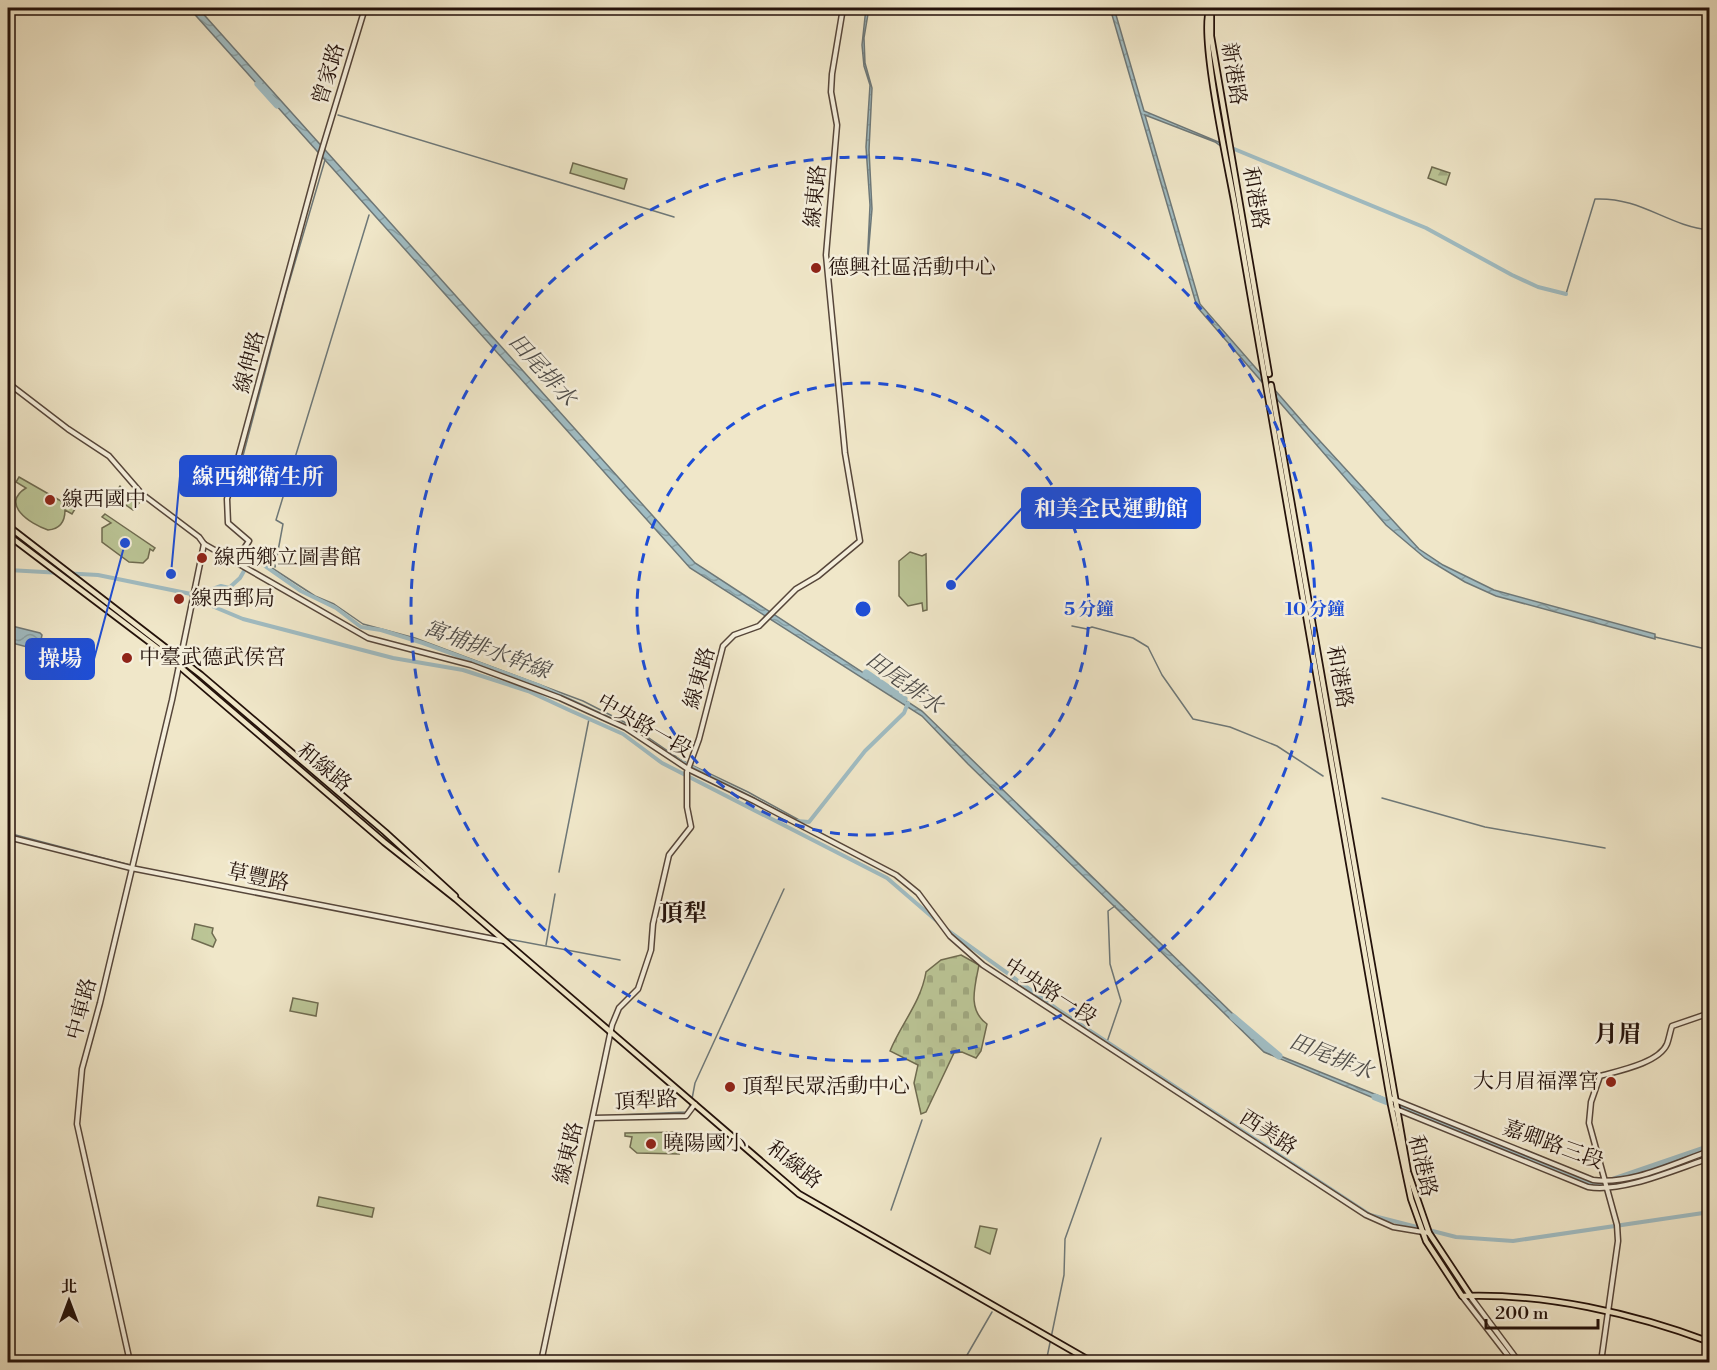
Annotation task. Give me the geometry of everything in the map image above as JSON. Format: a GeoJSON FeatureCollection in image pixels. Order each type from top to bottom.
{"type":"FeatureCollection","features":[{"type":"Feature","properties":{"kind":"main road","name":"新港路"},"geometry":{"type":"LineString","coordinates":[[1211,10],[1211,36],[1227,153]]}},
{"type":"Feature","properties":{"kind":"main road","name":"和港路"},"geometry":{"type":"LineString","coordinates":[[1227,153],[1394,1104],[1408,1172],[1426,1231]]}},
{"type":"Feature","properties":{"kind":"main road","name":"和線路"},"geometry":{"type":"LineString","coordinates":[[8,526],[180,658],[384,842],[456,898]]}},
{"type":"Feature","properties":{"kind":"main road","name":"和線路"},"geometry":{"type":"LineString","coordinates":[[8,535],[178,666],[385,832],[504,941],[799,1194],[1092,1362]]}},
{"type":"Feature","properties":{"kind":"main road"},"geometry":{"type":"LineString","coordinates":[[1426,1231],[1470,1295]]}},
{"type":"Feature","properties":{"kind":"main road"},"geometry":{"type":"LineString","coordinates":[[1426,1231],[1443,1269],[1462,1296],[1532,1300],[1608,1312],[1688,1333],[1710,1342]]}},
{"type":"Feature","properties":{"kind":"main road"},"geometry":{"type":"LineString","coordinates":[[1443,1269],[1448,1265]]}},
{"type":"Feature","properties":{"kind":"street","name":"曾家路"},"geometry":{"type":"LineString","coordinates":[[320,156],[365,8]]}},
{"type":"Feature","properties":{"kind":"street","name":"線東路"},"geometry":{"type":"LineString","coordinates":[[541,1362],[571,1210],[611,1032],[619,1008],[638,989],[645,971],[669,855],[691,827],[687,807],[688,769],[715,681],[723,646],[734,635],[759,626],[796,589],[818,576],[860,541],[846,453],[826,255],[837,125],[831,92],[832,74],[843,8]]}},
{"type":"Feature","properties":{"kind":"street","name":"新港路"},"geometry":{"type":"LineString","coordinates":[[1203,8],[1211,10]]}},
{"type":"Feature","properties":{"kind":"street","name":"線伸路"},"geometry":{"type":"LineString","coordinates":[[235,562],[249,541],[228,523],[227,499],[320,156]]}},
{"type":"Feature","properties":{"kind":"street","name":"中央路一段"},"geometry":{"type":"LineString","coordinates":[[8,383],[68,429],[109,456],[134,486],[199,537],[204,544],[368,638],[471,665],[560,698],[626,728],[688,769],[888,871],[918,893],[935,919],[963,950],[1097,1040]]}},
{"type":"Feature","properties":{"kind":"street"},"geometry":{"type":"LineString","coordinates":[[178,666],[204,544]]}},
{"type":"Feature","properties":{"kind":"street","name":"中車路"},"geometry":{"type":"LineString","coordinates":[[130,1362],[87,1174],[76,1113],[86,1047],[100,1004],[178,666]]}},
{"type":"Feature","properties":{"kind":"street","name":"草豐路"},"geometry":{"type":"LineString","coordinates":[[8,837],[131,868],[504,941]]}},
{"type":"Feature","properties":{"kind":"street"},"geometry":{"type":"LineString","coordinates":[[1601,1362],[1618,1241],[1617,1225],[1605,1186],[1589,1115],[1600,1076],[1643,1063],[1666,1046],[1672,1026],[1710,1013]]}},
{"type":"Feature","properties":{"kind":"street","name":"西美路"},"geometry":{"type":"LineString","coordinates":[[1097,1040],[1366,1215],[1393,1227],[1426,1231]]}},
{"type":"Feature","properties":{"kind":"street","name":"頂犁路"},"geometry":{"type":"LineString","coordinates":[[593,1118],[686,1116],[695,1104]]}},
{"type":"Feature","properties":{"kind":"street","name":"嘉卿路三段"},"geometry":{"type":"LineString","coordinates":[[1394,1104],[1605,1186],[1710,1151]]}},
{"type":"Feature","properties":{"kind":"street","name":"嘉卿路三段"},"geometry":{"type":"LineString","coordinates":[[1394,1104],[1588,1187],[1605,1186],[1710,1158]]}},
{"type":"Feature","properties":{"kind":"street"},"geometry":{"type":"LineString","coordinates":[[1470,1295],[1519,1362]]}},
{"type":"Feature","properties":{"kind":"street"},"geometry":{"type":"LineString","coordinates":[[1462,1296],[1513,1362]]}},
{"type":"Feature","properties":{"kind":"green space"},"geometry":{"type":"Polygon","coordinates":[[[573,163],[627,179],[624,189],[570,173],[573,163]]]}},
{"type":"Feature","properties":{"kind":"green space"},"geometry":{"type":"Polygon","coordinates":[[[1432,167],[1450,173],[1446,185],[1428,178],[1432,167]]]}},
{"type":"Feature","properties":{"kind":"green space"},"geometry":{"type":"Polygon","coordinates":[[[19,477],[75,509],[72,514],[65,510],[61,524],[48,530],[33,523],[20,513],[17,507],[16,500],[26,488],[16,482],[19,477]]]}},
{"type":"Feature","properties":{"kind":"green space"},"geometry":{"type":"Polygon","coordinates":[[[120,486],[139,503],[133,510],[113,496],[120,486]]]}},
{"type":"Feature","properties":{"kind":"green space"},"geometry":{"type":"Polygon","coordinates":[[[105,514],[155,548],[153,551],[150,549],[148,558],[143,563],[129,562],[102,542],[102,528],[111,523],[102,517],[105,514]]]}},
{"type":"Feature","properties":{"kind":"green space"},"geometry":{"type":"Polygon","coordinates":[[[910,552],[922,556],[926,554],[927,610],[923,611],[922,603],[908,606],[899,596],[899,561],[910,552]]]}},
{"type":"Feature","properties":{"kind":"green space"},"geometry":{"type":"Polygon","coordinates":[[[195,924],[213,928],[212,933],[216,940],[213,947],[192,939],[195,924]]]}},
{"type":"Feature","properties":{"kind":"green space"},"geometry":{"type":"Polygon","coordinates":[[[961,955],[979,965],[974,989],[975,1005],[977,1012],[987,1024],[981,1051],[976,1058],[962,1052],[954,1053],[926,1112],[921,1114],[914,1083],[918,1065],[890,1051],[920,993],[926,972],[941,960],[961,955]]]}},
{"type":"Feature","properties":{"kind":"green space"},"geometry":{"type":"Polygon","coordinates":[[[293,998],[318,1003],[316,1016],[290,1011],[293,998]]]}},
{"type":"Feature","properties":{"kind":"green space"},"geometry":{"type":"Polygon","coordinates":[[[679,1132],[677,1150],[679,1154],[637,1153],[630,1147],[632,1137],[625,1136],[625,1133],[679,1132]]]}},
{"type":"Feature","properties":{"kind":"green space"},"geometry":{"type":"Polygon","coordinates":[[[319,1197],[374,1208],[372,1217],[317,1206],[319,1197]]]}},
{"type":"Feature","properties":{"kind":"green space"},"geometry":{"type":"Polygon","coordinates":[[[980,1226],[997,1229],[990,1254],[975,1247],[980,1226]]]}},
{"type":"Feature","properties":{"kind":"water"},"geometry":{"type":"Polygon","coordinates":[[[189,8],[198,8],[695,563],[922,711],[1273,1053],[1382,1097],[1383,1102],[1264,1052],[968,764],[922,716],[690,568],[189,8]]]}},
{"type":"Feature","properties":{"kind":"water"},"geometry":{"type":"Polygon","coordinates":[[[866,8],[869,8],[864,38],[865,63],[872,88],[869,150],[872,209],[867,269],[870,205],[866,147],[870,85],[864,66],[862,45],[866,8]]]}},
{"type":"Feature","properties":{"kind":"water"},"geometry":{"type":"Polygon","coordinates":[[[1110,8],[1114,8],[1144,111],[1221,143],[1222,147],[1215,142],[1145,115],[1200,304],[1308,428],[1419,549],[1443,565],[1494,590],[1655,634],[1655,639],[1496,596],[1465,582],[1425,558],[1386,525],[1197,307],[1110,8]]]}},
{"type":"Feature","properties":{"kind":"water"},"geometry":{"type":"Polygon","coordinates":[[[8,625],[40,633],[42,635],[39,650],[8,642],[8,625]]]}},
{"type":"Feature","properties":{"kind":"waterway","name":"田尾排水"},"geometry":{"type":"LineString","coordinates":[[258,84],[277,105]]}},
{"type":"Feature","properties":{"kind":"waterway"},"geometry":{"type":"LineString","coordinates":[[338,115],[674,217]]}},
{"type":"Feature","properties":{"kind":"waterway"},"geometry":{"type":"LineString","coordinates":[[1222,144],[1426,228],[1538,287],[1566,294]]}},
{"type":"Feature","properties":{"kind":"waterway"},"geometry":{"type":"LineString","coordinates":[[235,486],[286,293],[325,160]]}},
{"type":"Feature","properties":{"kind":"waterway"},"geometry":{"type":"LineString","coordinates":[[1566,294],[1595,199],[1627,202],[1680,223],[1710,230]]}},
{"type":"Feature","properties":{"kind":"waterway"},"geometry":{"type":"LineString","coordinates":[[275,567],[283,524],[276,520],[369,215]]}},
{"type":"Feature","properties":{"kind":"waterway","name":"寓埔排水幹線"},"geometry":{"type":"LineString","coordinates":[[8,570],[98,575],[196,595],[221,586],[229,588],[240,578],[252,557],[301,591],[336,608],[361,627],[381,630],[423,643],[540,686],[630,728]]}},
{"type":"Feature","properties":{"kind":"waterway","name":"寓埔排水幹線"},"geometry":{"type":"LineString","coordinates":[[272,568],[315,596],[334,604],[363,624],[415,638],[583,701],[630,725],[681,760],[748,792],[799,820]]}},
{"type":"Feature","properties":{"kind":"waterway"},"geometry":{"type":"LineString","coordinates":[[196,595],[212,606],[243,619],[393,658],[463,670],[528,691],[623,734],[662,763],[887,878],[938,922]]}},
{"type":"Feature","properties":{"kind":"waterway"},"geometry":{"type":"LineString","coordinates":[[1072,626],[1087,629],[1092,627],[1133,638],[1148,647],[1162,675],[1193,719],[1230,727],[1277,746],[1323,776]]}},
{"type":"Feature","properties":{"kind":"waterway"},"geometry":{"type":"LineString","coordinates":[[1655,637],[1710,650]]}},
{"type":"Feature","properties":{"kind":"waterway","name":"田尾排水"},"geometry":{"type":"LineString","coordinates":[[866,673],[904,699]]}},
{"type":"Feature","properties":{"kind":"waterway","name":"寓埔排水幹線"},"geometry":{"type":"LineString","coordinates":[[796,821],[809,822],[865,751],[904,713],[908,703]]}},
{"type":"Feature","properties":{"kind":"waterway"},"geometry":{"type":"LineString","coordinates":[[559,872],[589,719]]}},
{"type":"Feature","properties":{"kind":"waterway","name":"寓埔排水幹線"},"geometry":{"type":"LineString","coordinates":[[676,759],[781,813]]}},
{"type":"Feature","properties":{"kind":"waterway"},"geometry":{"type":"LineString","coordinates":[[1382,798],[1485,827],[1605,848]]}},
{"type":"Feature","properties":{"kind":"waterway"},"geometry":{"type":"LineString","coordinates":[[8,833],[130,865]]}},
{"type":"Feature","properties":{"kind":"waterway"},"geometry":{"type":"LineString","coordinates":[[135,867],[496,937]]}},
{"type":"Feature","properties":{"kind":"waterway"},"geometry":{"type":"LineString","coordinates":[[692,1099],[695,1083],[784,889]]}},
{"type":"Feature","properties":{"kind":"waterway"},"geometry":{"type":"LineString","coordinates":[[546,945],[555,894]]}},
{"type":"Feature","properties":{"kind":"waterway"},"geometry":{"type":"LineString","coordinates":[[1107,1042],[1121,1001],[1110,964],[1108,911],[1115,906]]}},
{"type":"Feature","properties":{"kind":"waterway"},"geometry":{"type":"LineString","coordinates":[[946,929],[1060,1011],[1370,1215],[1456,1237],[1513,1241],[1710,1212]]}},
{"type":"Feature","properties":{"kind":"waterway"},"geometry":{"type":"LineString","coordinates":[[503,938],[620,960]]}},
{"type":"Feature","properties":{"kind":"waterway","name":"田尾排水"},"geometry":{"type":"LineString","coordinates":[[1233,1017],[1279,1056]]}},
{"type":"Feature","properties":{"kind":"waterway","name":"田尾排水"},"geometry":{"type":"LineString","coordinates":[[1375,1097],[1599,1185],[1710,1147]]}},
{"type":"Feature","properties":{"kind":"waterway"},"geometry":{"type":"LineString","coordinates":[[619,1115],[686,1112],[691,1104]]}},
{"type":"Feature","properties":{"kind":"waterway"},"geometry":{"type":"LineString","coordinates":[[891,1210],[922,1120]]}},
{"type":"Feature","properties":{"kind":"waterway"},"geometry":{"type":"LineString","coordinates":[[1046,1362],[1064,1275],[1065,1239],[1101,1138]]}},
{"type":"Feature","properties":{"kind":"waterway"},"geometry":{"type":"LineString","coordinates":[[963,1362],[992,1312]]}},
{"type":"Feature","properties":{"kind":"place","name":"德興社區活動中心"},"geometry":{"type":"Point","coordinates":[816,268]}},
{"type":"Feature","properties":{"kind":"place","name":"線西國中"},"geometry":{"type":"Point","coordinates":[50,500]}},
{"type":"Feature","properties":{"kind":"place","name":"操場"},"geometry":{"type":"Point","coordinates":[125,543]}},
{"type":"Feature","properties":{"kind":"place","name":"線西鄉立圖書館"},"geometry":{"type":"Point","coordinates":[202,558]}},
{"type":"Feature","properties":{"kind":"place","name":"線西鄉衛生所"},"geometry":{"type":"Point","coordinates":[171,574]}},
{"type":"Feature","properties":{"kind":"place","name":"和美全民運動館"},"geometry":{"type":"Point","coordinates":[951,585]}},
{"type":"Feature","properties":{"kind":"place","name":"線西郵局"},"geometry":{"type":"Point","coordinates":[179,599]}},
{"type":"Feature","properties":{"kind":"place","name":"中臺武德武侯宮"},"geometry":{"type":"Point","coordinates":[127,658]}},
{"type":"Feature","properties":{"kind":"place","name":"大月眉福澤宮"},"geometry":{"type":"Point","coordinates":[1611,1082]}},
{"type":"Feature","properties":{"kind":"place","name":"頂犁民眾活動中心"},"geometry":{"type":"Point","coordinates":[730,1087]}},
{"type":"Feature","properties":{"kind":"place","name":"曉陽國小"},"geometry":{"type":"Point","coordinates":[651,1144]}},
{"type":"Feature","properties":{"kind":"district","name":"頂犁"},"geometry":{"type":"Point","coordinates":[683,914]}},
{"type":"Feature","properties":{"kind":"district","name":"月眉"},"geometry":{"type":"Point","coordinates":[1618,1035]}}]}
